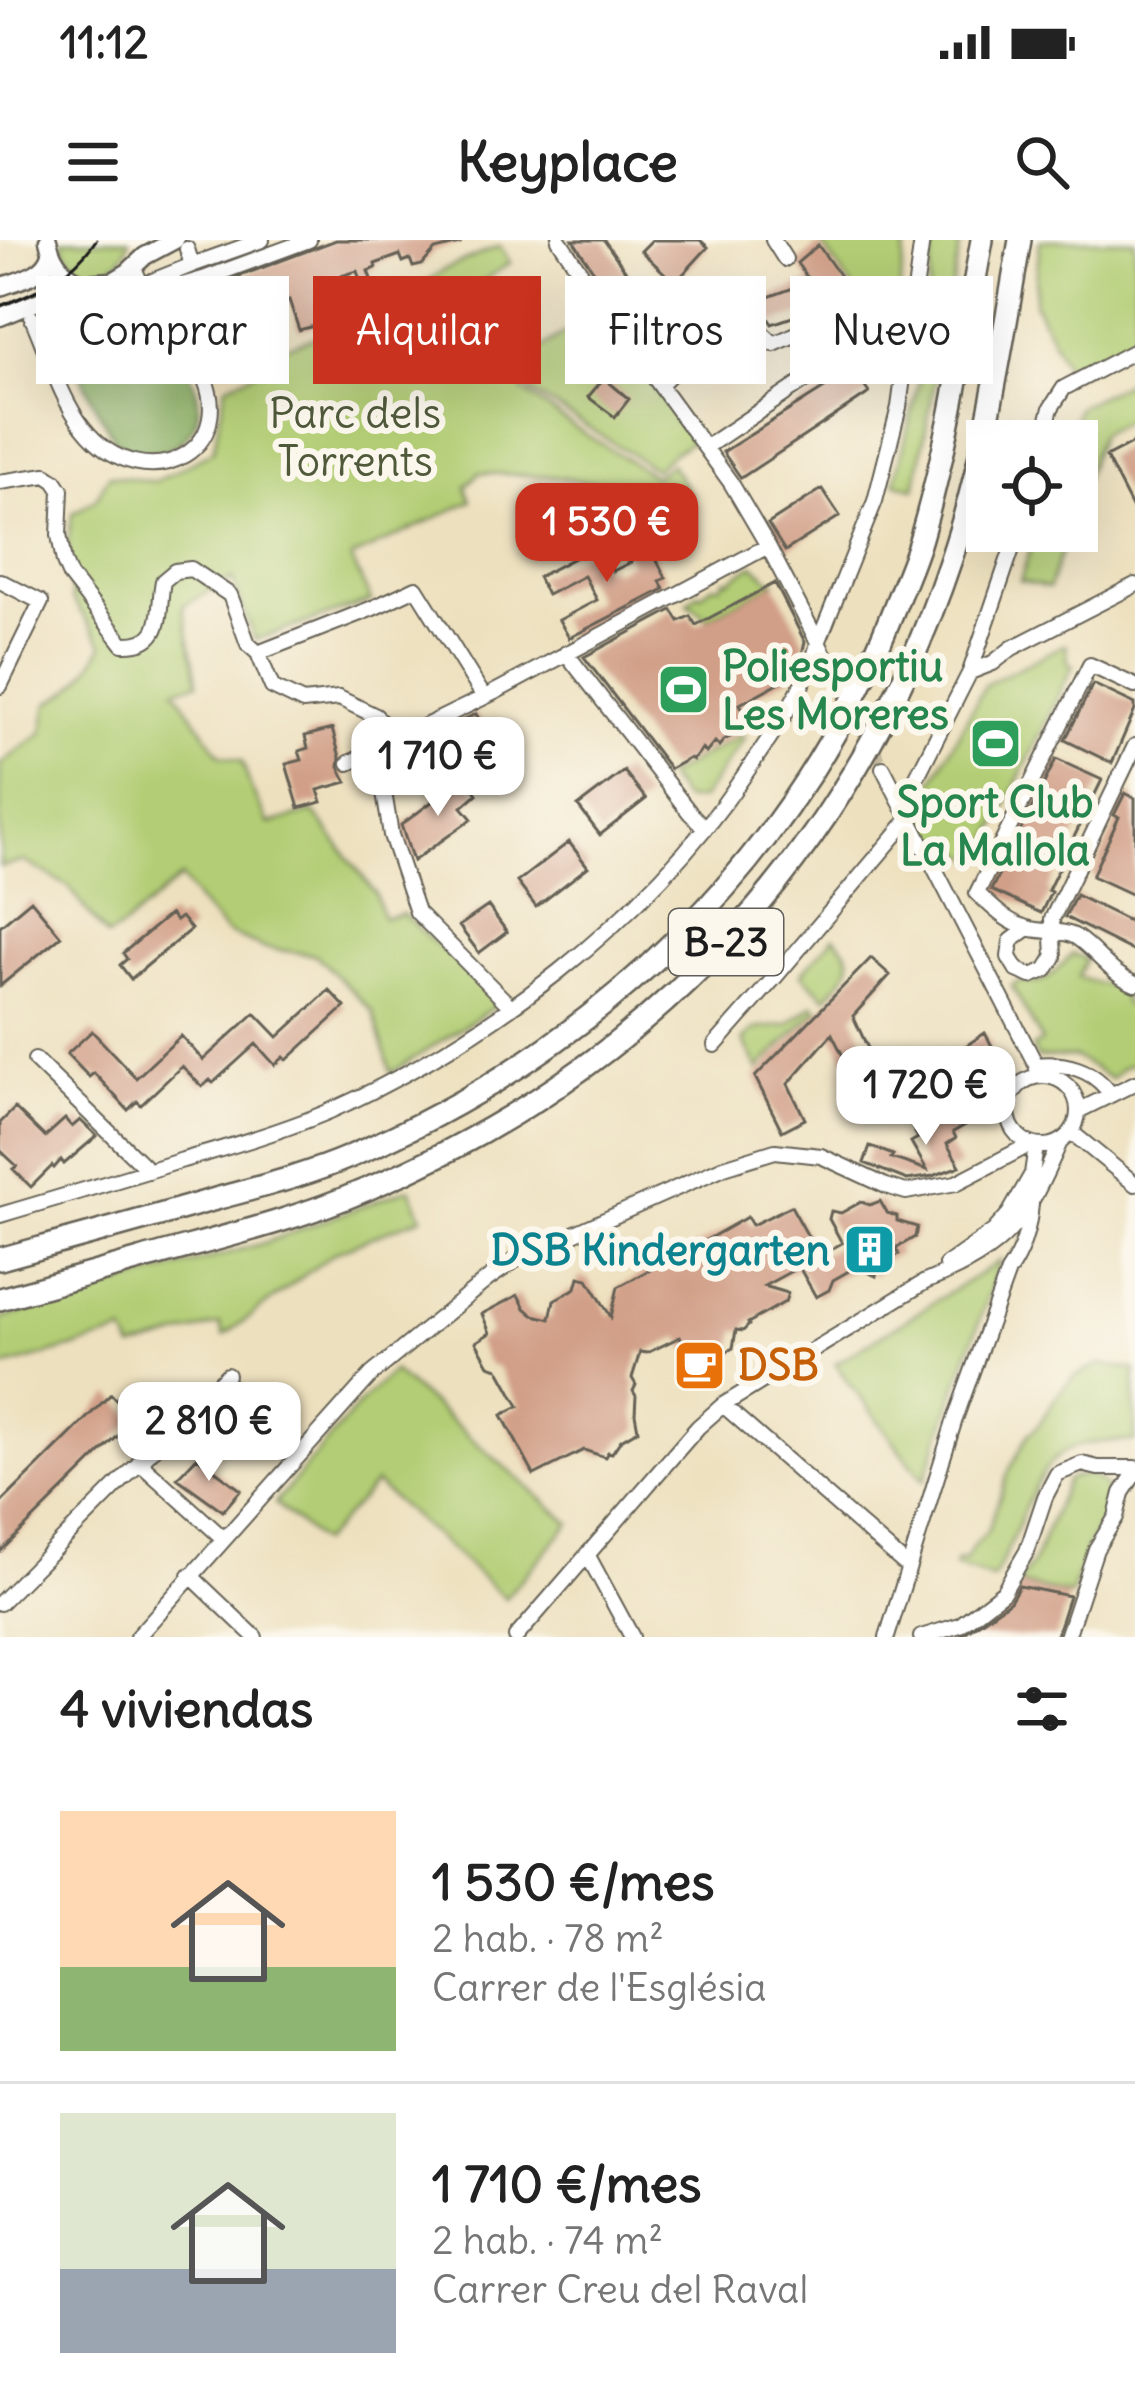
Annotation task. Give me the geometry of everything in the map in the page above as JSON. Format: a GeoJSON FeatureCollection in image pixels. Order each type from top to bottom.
{"type":"FeatureCollection","features":[{"type":"Feature","properties":{"kind":"highway","name":"B-23"},"geometry":{"type":"LineString","coordinates":[[0,1259],[308,1173],[443,1113],[505,1077],[596,1012],[704,910],[809,776],[878,650],[922,538],[982,240]]}},
{"type":"Feature","properties":{"kind":"highway","name":"B-23"},"geometry":{"type":"LineString","coordinates":[[0,1299],[263,1226],[429,1162],[529,1106],[584,1067],[654,1012],[711,958],[806,847],[868,749],[911,665],[968,498],[1020,240]]}},
{"type":"Feature","properties":{"kind":"highway"},"geometry":{"type":"LineString","coordinates":[[0,1245],[82,1236]]}},
{"type":"Feature","properties":{"kind":"main road"},"geometry":{"type":"LineString","coordinates":[[133,266],[142,240]]}},
{"type":"Feature","properties":{"kind":"main road"},"geometry":{"type":"LineString","coordinates":[[120,276],[145,256],[181,244]]}},
{"type":"Feature","properties":{"kind":"main road"},"geometry":{"type":"LineString","coordinates":[[0,287],[47,266],[50,247]]}},
{"type":"Feature","properties":{"kind":"main road"},"geometry":{"type":"LineString","coordinates":[[50,247],[71,276]]}},
{"type":"Feature","properties":{"kind":"main road"},"geometry":{"type":"LineString","coordinates":[[0,317],[36,303]]}},
{"type":"Feature","properties":{"kind":"street"},"geometry":{"type":"LineString","coordinates":[[163,276],[262,240]]}},
{"type":"Feature","properties":{"kind":"street"},"geometry":{"type":"LineString","coordinates":[[133,266],[149,295],[309,240]]}},
{"type":"Feature","properties":{"kind":"street"},"geometry":{"type":"LineString","coordinates":[[559,240],[583,276]]}},
{"type":"Feature","properties":{"kind":"street"},"geometry":{"type":"LineString","coordinates":[[773,240],[785,259]]}},
{"type":"Feature","properties":{"kind":"street"},"geometry":{"type":"LineString","coordinates":[[916,276],[922,240]]}},
{"type":"Feature","properties":{"kind":"street"},"geometry":{"type":"LineString","coordinates":[[181,244],[192,265]]}},
{"type":"Feature","properties":{"kind":"street"},"geometry":{"type":"LineString","coordinates":[[32,318],[36,327]]}},
{"type":"Feature","properties":{"kind":"street"},"geometry":{"type":"LineString","coordinates":[[1048,420],[1064,388],[1135,351]]}},
{"type":"Feature","properties":{"kind":"street"},"geometry":{"type":"LineString","coordinates":[[62,384],[82,426],[126,460],[149,466],[182,457],[202,437],[212,404],[207,384]]}},
{"type":"Feature","properties":{"kind":"street"},"geometry":{"type":"LineString","coordinates":[[661,384],[768,546],[833,673]]}},
{"type":"Feature","properties":{"kind":"street"},"geometry":{"type":"LineString","coordinates":[[706,447],[800,384]]}},
{"type":"Feature","properties":{"kind":"street"},"geometry":{"type":"LineString","coordinates":[[0,1215],[255,1139],[329,1111],[416,1068],[511,1007],[599,939],[669,872],[705,828],[769,740],[814,661],[875,501],[902,384]]}},
{"type":"Feature","properties":{"kind":"street"},"geometry":{"type":"LineString","coordinates":[[0,482],[46,475],[58,484],[62,496],[59,535],[70,577],[123,644],[144,640],[157,628],[164,581],[183,569],[200,573],[230,595],[248,644],[257,653],[267,681],[277,690],[309,703],[339,698],[376,716],[395,740]]}},
{"type":"Feature","properties":{"kind":"street"},"geometry":{"type":"LineString","coordinates":[[349,763],[768,546]]}},
{"type":"Feature","properties":{"kind":"street"},"geometry":{"type":"LineString","coordinates":[[715,1045],[906,812],[970,672],[1011,552]]}},
{"type":"Feature","properties":{"kind":"street"},"geometry":{"type":"LineString","coordinates":[[0,581],[41,602],[0,686]]}},
{"type":"Feature","properties":{"kind":"street"},"geometry":{"type":"LineString","coordinates":[[970,672],[1135,585]]}},
{"type":"Feature","properties":{"kind":"street"},"geometry":{"type":"LineString","coordinates":[[257,653],[416,588],[484,697]]}},
{"type":"Feature","properties":{"kind":"street"},"geometry":{"type":"LineString","coordinates":[[985,634],[1007,651]]}},
{"type":"Feature","properties":{"kind":"street"},"geometry":{"type":"LineString","coordinates":[[977,654],[1007,651]]}},
{"type":"Feature","properties":{"kind":"street"},"geometry":{"type":"LineString","coordinates":[[566,653],[705,828]]}},
{"type":"Feature","properties":{"kind":"street"},"geometry":{"type":"LineString","coordinates":[[1135,686],[1090,665],[977,892],[1001,915],[1027,929],[1073,934],[1119,977],[1135,984]]}},
{"type":"Feature","properties":{"kind":"street"},"geometry":{"type":"LineString","coordinates":[[1027,929],[1011,941],[1009,957],[1017,970],[1031,976],[1046,970],[1054,957],[1052,919],[1135,746]]}},
{"type":"Feature","properties":{"kind":"street"},"geometry":{"type":"LineString","coordinates":[[376,749],[391,835],[417,912],[511,1007]]}},
{"type":"Feature","properties":{"kind":"street"},"geometry":{"type":"LineString","coordinates":[[883,768],[1037,1070],[1066,1085],[1078,1111]]}},
{"type":"Feature","properties":{"kind":"street"},"geometry":{"type":"LineString","coordinates":[[34,1060],[149,1171]]}},
{"type":"Feature","properties":{"kind":"street"},"geometry":{"type":"LineString","coordinates":[[1034,1145],[1014,1131],[1008,1105],[1019,1085],[1037,1070],[1056,1063],[1076,1068],[1111,1095]]}},
{"type":"Feature","properties":{"kind":"street"},"geometry":{"type":"LineString","coordinates":[[925,1282],[993,1248],[1010,1233],[1031,1204],[1078,1111],[1135,1083]]}},
{"type":"Feature","properties":{"kind":"street"},"geometry":{"type":"LineString","coordinates":[[137,1637],[373,1374],[518,1259],[724,1167],[775,1151],[821,1156],[906,1192],[956,1183],[1034,1145],[1048,1146],[1066,1137]]}},
{"type":"Feature","properties":{"kind":"street"},"geometry":{"type":"LineString","coordinates":[[1066,1137],[1135,1184]]}},
{"type":"Feature","properties":{"kind":"street"},"geometry":{"type":"LineString","coordinates":[[516,1637],[698,1427],[723,1405],[925,1282],[994,1231],[1032,1174],[1034,1145]]}},
{"type":"Feature","properties":{"kind":"street"},"geometry":{"type":"LineString","coordinates":[[887,1637],[955,1419],[1030,1223],[1031,1204]]}},
{"type":"Feature","properties":{"kind":"street"},"geometry":{"type":"LineString","coordinates":[[993,1248],[1001,1246],[1007,1251],[1008,1272]]}},
{"type":"Feature","properties":{"kind":"street"},"geometry":{"type":"LineString","coordinates":[[0,1603],[227,1375]]}},
{"type":"Feature","properties":{"kind":"street"},"geometry":{"type":"LineString","coordinates":[[723,1405],[908,1566]]}},
{"type":"Feature","properties":{"kind":"street"},"geometry":{"type":"LineString","coordinates":[[139,1462],[224,1539]]}},
{"type":"Feature","properties":{"kind":"street"},"geometry":{"type":"LineString","coordinates":[[921,1637],[960,1625],[1004,1592],[1028,1551],[1057,1474],[1082,1464],[1135,1470],[1116,1517],[1096,1549],[1067,1637]]}},
{"type":"Feature","properties":{"kind":"street"},"geometry":{"type":"LineString","coordinates":[[1098,1468],[1122,1493]]}},
{"type":"Feature","properties":{"kind":"street"},"geometry":{"type":"LineString","coordinates":[[587,1554],[632,1637]]}},
{"type":"Feature","properties":{"kind":"street"},"geometry":{"type":"LineString","coordinates":[[190,1576],[255,1637]]}},
{"type":"Feature","properties":{"kind":"green space"},"geometry":{"type":"Polygon","coordinates":[[[62,240],[129,240],[116,263],[96,271],[75,263],[62,240]]]}},
{"type":"Feature","properties":{"kind":"green space"},"geometry":{"type":"Polygon","coordinates":[[[819,240],[907,240],[901,276],[844,276],[819,240]]]}},
{"type":"Feature","properties":{"kind":"green space"},"geometry":{"type":"Polygon","coordinates":[[[934,240],[961,240],[954,276],[930,276],[934,240]]]}},
{"type":"Feature","properties":{"kind":"green space"},"geometry":{"type":"Polygon","coordinates":[[[1040,240],[1135,240],[1135,342],[1071,377],[1034,303],[1040,240]]]}},
{"type":"Feature","properties":{"kind":"green space","name":"Parc dels Torrents"},"geometry":{"type":"Polygon","coordinates":[[[500,246],[510,263],[490,276],[435,276],[500,246]]]}},
{"type":"Feature","properties":{"kind":"green space"},"geometry":{"type":"Polygon","coordinates":[[[565,333],[565,384],[652,384],[694,440],[655,469],[522,384],[541,384],[541,349],[565,333]]]}},
{"type":"Feature","properties":{"kind":"green space","name":"Parc dels Torrents"},"geometry":{"type":"Polygon","coordinates":[[[313,338],[313,384],[519,384],[577,429],[654,476],[671,464],[691,496],[548,476],[479,473],[466,487],[471,501],[351,558],[371,601],[255,640],[232,579],[183,606],[198,683],[175,689],[220,755],[242,761],[269,824],[314,812],[375,893],[383,918],[403,914],[497,1005],[391,1073],[373,1012],[316,955],[264,948],[227,933],[181,877],[107,937],[69,887],[24,861],[0,867],[0,765],[43,732],[48,703],[81,679],[103,645],[72,599],[68,542],[72,514],[96,499],[109,475],[155,482],[213,451],[226,386],[289,384],[289,346],[313,338]]]}},
{"type":"Feature","properties":{"kind":"green space"},"geometry":{"type":"Polygon","coordinates":[[[1135,378],[1135,416],[1100,434],[1098,440],[1098,420],[1074,420],[1078,407],[1135,378]]]}},
{"type":"Feature","properties":{"kind":"green space"},"geometry":{"type":"Polygon","coordinates":[[[85,384],[194,384],[198,401],[191,430],[155,456],[118,446],[85,384]]]}},
{"type":"Feature","properties":{"kind":"green space"},"geometry":{"type":"Polygon","coordinates":[[[919,384],[934,384],[915,489],[895,482],[919,384]]]}},
{"type":"Feature","properties":{"kind":"green space"},"geometry":{"type":"Polygon","coordinates":[[[1029,552],[1061,552],[1049,588],[1020,581],[1029,552]]]}},
{"type":"Feature","properties":{"kind":"green space"},"geometry":{"type":"Polygon","coordinates":[[[753,565],[775,583],[708,618],[688,603],[698,593],[753,565]]]}},
{"type":"Feature","properties":{"kind":"green space","name":"Sport Club La Mallola"},"geometry":{"type":"Polygon","coordinates":[[[1066,644],[1068,663],[1073,665],[980,862],[932,835],[924,798],[985,685],[1066,644]]]}},
{"type":"Feature","properties":{"kind":"green space"},"geometry":{"type":"Polygon","coordinates":[[[744,738],[701,800],[684,800],[666,777],[744,738]]]}},
{"type":"Feature","properties":{"kind":"green space"},"geometry":{"type":"Polygon","coordinates":[[[834,937],[849,961],[845,975],[826,997],[801,974],[834,937]]]}},
{"type":"Feature","properties":{"kind":"green space"},"geometry":{"type":"Polygon","coordinates":[[[1072,954],[1086,959],[1078,977],[1128,989],[1123,1000],[1135,1007],[1135,1062],[1111,1079],[1075,1057],[1038,1058],[1032,1048],[1042,1041],[1012,986],[1043,980],[1072,954]]]}},
{"type":"Feature","properties":{"kind":"green space"},"geometry":{"type":"Polygon","coordinates":[[[813,1005],[818,1009],[758,1069],[743,1040],[755,1029],[787,1025],[813,1005]]]}},
{"type":"Feature","properties":{"kind":"green space"},"geometry":{"type":"Polygon","coordinates":[[[410,1188],[422,1217],[335,1252],[224,1336],[220,1324],[133,1349],[124,1333],[0,1368],[0,1319],[267,1242],[410,1188]]]}},
{"type":"Feature","properties":{"kind":"green space"},"geometry":{"type":"Polygon","coordinates":[[[1000,1261],[924,1481],[835,1364],[1000,1261]]]}},
{"type":"Feature","properties":{"kind":"green space"},"geometry":{"type":"Polygon","coordinates":[[[1101,1364],[1135,1370],[1135,1441],[1084,1444],[1056,1458],[1034,1489],[993,1579],[954,1566],[958,1560],[965,1561],[988,1531],[1008,1473],[1028,1435],[1074,1377],[1101,1364]]]}},
{"type":"Feature","properties":{"kind":"green space"},"geometry":{"type":"Polygon","coordinates":[[[393,1371],[570,1523],[505,1598],[375,1483],[321,1543],[275,1503],[393,1371]]]}},
{"type":"Feature","properties":{"kind":"green space"},"geometry":{"type":"Polygon","coordinates":[[[1087,1474],[1104,1486],[1111,1506],[1087,1548],[1071,1595],[1018,1584],[1035,1559],[1067,1479],[1087,1474]]]}},
{"type":"Feature","properties":{"kind":"building"},"geometry":{"type":"Polygon","coordinates":[[[336,240],[459,240],[460,244],[435,250],[422,265],[413,267],[410,259],[403,262],[400,255],[375,264],[368,271],[370,276],[359,276],[357,271],[313,276],[313,326],[299,330],[289,300],[289,276],[240,276],[336,240]]]}},
{"type":"Feature","properties":{"kind":"building"},"geometry":{"type":"Polygon","coordinates":[[[573,240],[604,240],[629,276],[597,276],[573,240]]]}},
{"type":"Feature","properties":{"kind":"building"},"geometry":{"type":"Polygon","coordinates":[[[652,240],[700,240],[708,247],[681,276],[668,276],[641,251],[652,240]]]}},
{"type":"Feature","properties":{"kind":"building"},"geometry":{"type":"Polygon","coordinates":[[[818,245],[840,276],[806,276],[797,263],[818,245]]]}},
{"type":"Feature","properties":{"kind":"building"},"geometry":{"type":"Polygon","coordinates":[[[790,289],[790,318],[772,324],[766,315],[766,298],[790,289]]]}},
{"type":"Feature","properties":{"kind":"building"},"geometry":{"type":"Polygon","coordinates":[[[599,384],[611,384],[629,399],[615,417],[588,397],[599,384]]]}},
{"type":"Feature","properties":{"kind":"building"},"geometry":{"type":"Polygon","coordinates":[[[831,384],[863,384],[869,393],[741,478],[723,452],[831,384]]]}},
{"type":"Feature","properties":{"kind":"building"},"geometry":{"type":"Polygon","coordinates":[[[1135,442],[1135,513],[1106,457],[1135,442]]]}},
{"type":"Feature","properties":{"kind":"building"},"geometry":{"type":"Polygon","coordinates":[[[822,489],[840,516],[785,551],[768,524],[822,489]]]}},
{"type":"Feature","properties":{"kind":"building"},"geometry":{"type":"Polygon","coordinates":[[[632,537],[646,554],[652,551],[666,578],[660,581],[664,589],[569,638],[559,620],[597,600],[584,576],[547,595],[538,577],[593,548],[604,569],[610,566],[613,571],[631,562],[623,547],[632,537]]]}},
{"type":"Feature","properties":{"kind":"building","name":"Poliesportiu Les Moreres"},"geometry":{"type":"Polygon","coordinates":[[[775,583],[805,642],[800,662],[791,676],[740,704],[752,726],[670,769],[584,657],[672,610],[679,621],[690,616],[696,625],[775,583]]]}},
{"type":"Feature","properties":{"kind":"building"},"geometry":{"type":"Polygon","coordinates":[[[1093,684],[1135,704],[1112,763],[1065,740],[1093,684]]]}},
{"type":"Feature","properties":{"kind":"building"},"geometry":{"type":"Polygon","coordinates":[[[476,714],[490,737],[438,771],[420,741],[476,714]]]}},
{"type":"Feature","properties":{"kind":"building"},"geometry":{"type":"Polygon","coordinates":[[[332,729],[339,767],[347,782],[318,790],[322,802],[299,808],[286,764],[302,760],[299,751],[308,748],[305,736],[332,729]]]}},
{"type":"Feature","properties":{"kind":"building"},"geometry":{"type":"Polygon","coordinates":[[[1056,759],[1102,780],[1041,913],[991,890],[1056,759]]]}},
{"type":"Feature","properties":{"kind":"building"},"geometry":{"type":"Polygon","coordinates":[[[624,771],[646,799],[600,835],[578,806],[624,771]]]}},
{"type":"Feature","properties":{"kind":"building"},"geometry":{"type":"Polygon","coordinates":[[[465,777],[477,794],[462,807],[472,819],[413,861],[401,825],[465,777]]]}},
{"type":"Feature","properties":{"kind":"building"},"geometry":{"type":"Polygon","coordinates":[[[1125,793],[1135,798],[1135,896],[1092,876],[1125,793]]]}},
{"type":"Feature","properties":{"kind":"building"},"geometry":{"type":"Polygon","coordinates":[[[569,842],[588,867],[536,907],[517,882],[569,842]]]}},
{"type":"Feature","properties":{"kind":"building"},"geometry":{"type":"Polygon","coordinates":[[[1076,895],[1135,924],[1135,952],[1065,917],[1076,895]]]}},
{"type":"Feature","properties":{"kind":"building"},"geometry":{"type":"Polygon","coordinates":[[[31,900],[61,936],[0,986],[0,926],[31,900]]]}},
{"type":"Feature","properties":{"kind":"building"},"geometry":{"type":"Polygon","coordinates":[[[488,906],[507,932],[479,953],[459,926],[488,906]]]}},
{"type":"Feature","properties":{"kind":"building"},"geometry":{"type":"Polygon","coordinates":[[[170,914],[176,921],[181,917],[191,929],[131,979],[120,965],[127,959],[123,953],[170,914]]]}},
{"type":"Feature","properties":{"kind":"building"},"geometry":{"type":"Polygon","coordinates":[[[871,958],[890,975],[853,1016],[873,1059],[850,1070],[832,1034],[788,1084],[805,1119],[782,1131],[755,1077],[871,958]]]}},
{"type":"Feature","properties":{"kind":"building"},"geometry":{"type":"Polygon","coordinates":[[[329,990],[345,1007],[287,1060],[284,1057],[275,1065],[256,1044],[213,1083],[210,1080],[202,1087],[182,1066],[141,1105],[137,1101],[128,1110],[94,1073],[89,1077],[67,1054],[92,1031],[136,1078],[181,1036],[203,1060],[255,1013],[278,1037],[329,990]]]}},
{"type":"Feature","properties":{"kind":"building"},"geometry":{"type":"Polygon","coordinates":[[[985,1033],[992,1046],[970,1059],[984,1082],[966,1093],[942,1062],[985,1033]]]}},
{"type":"Feature","properties":{"kind":"building"},"geometry":{"type":"Polygon","coordinates":[[[971,1106],[978,1118],[953,1132],[956,1138],[947,1144],[960,1166],[907,1180],[864,1163],[870,1146],[927,1170],[911,1142],[918,1138],[913,1129],[916,1123],[938,1110],[946,1122],[971,1106]]]}},
{"type":"Feature","properties":{"kind":"building"},"geometry":{"type":"Polygon","coordinates":[[[15,1108],[45,1137],[65,1119],[72,1127],[80,1120],[97,1136],[64,1164],[61,1160],[52,1166],[31,1187],[0,1150],[0,1123],[15,1108]]]}},
{"type":"Feature","properties":{"kind":"building"},"geometry":{"type":"Polygon","coordinates":[[[880,1201],[897,1221],[917,1227],[915,1237],[896,1248],[899,1254],[878,1265],[876,1276],[856,1267],[816,1297],[799,1267],[764,1286],[788,1293],[785,1302],[748,1323],[743,1331],[736,1330],[733,1348],[711,1360],[707,1372],[698,1369],[680,1337],[640,1352],[632,1378],[638,1430],[605,1457],[584,1450],[534,1475],[502,1415],[519,1406],[498,1368],[489,1365],[476,1342],[490,1333],[482,1314],[518,1295],[533,1315],[550,1319],[554,1300],[576,1288],[579,1277],[588,1279],[611,1317],[618,1287],[662,1263],[666,1251],[676,1257],[747,1217],[752,1225],[791,1206],[819,1256],[842,1243],[829,1219],[831,1211],[841,1213],[861,1202],[880,1201]]]}},
{"type":"Feature","properties":{"kind":"building"},"geometry":{"type":"Polygon","coordinates":[[[111,1394],[135,1419],[0,1552],[0,1504],[111,1394]]]}},
{"type":"Feature","properties":{"kind":"building"},"geometry":{"type":"Polygon","coordinates":[[[197,1457],[241,1490],[223,1511],[177,1478],[197,1457]]]}},
{"type":"Feature","properties":{"kind":"building"},"geometry":{"type":"Polygon","coordinates":[[[1019,1586],[1069,1596],[1056,1637],[959,1637],[1010,1601],[1019,1586]]]}},
{"type":"Feature","properties":{"kind":"tunnel"},"geometry":{"type":"LineString","coordinates":[[834,673],[883,768]]}},
{"type":"Feature","properties":{"kind":"tram line"},"geometry":{"type":"LineString","coordinates":[[0,306],[54,281],[96,240]]}},
{"type":"Feature","properties":{"kind":"place","name":"Poliesportiu Les Moreres"},"geometry":{"type":"Point","coordinates":[683,690]}},
{"type":"Feature","properties":{"kind":"place","name":"Sport Club La Mallola"},"geometry":{"type":"Point","coordinates":[995,743]}},
{"type":"Feature","properties":{"kind":"place","name":"DSB Kindergarten"},"geometry":{"type":"Point","coordinates":[869,1250]}},
{"type":"Feature","properties":{"kind":"place","name":"DSB"},"geometry":{"type":"Point","coordinates":[699,1365]}}]}
